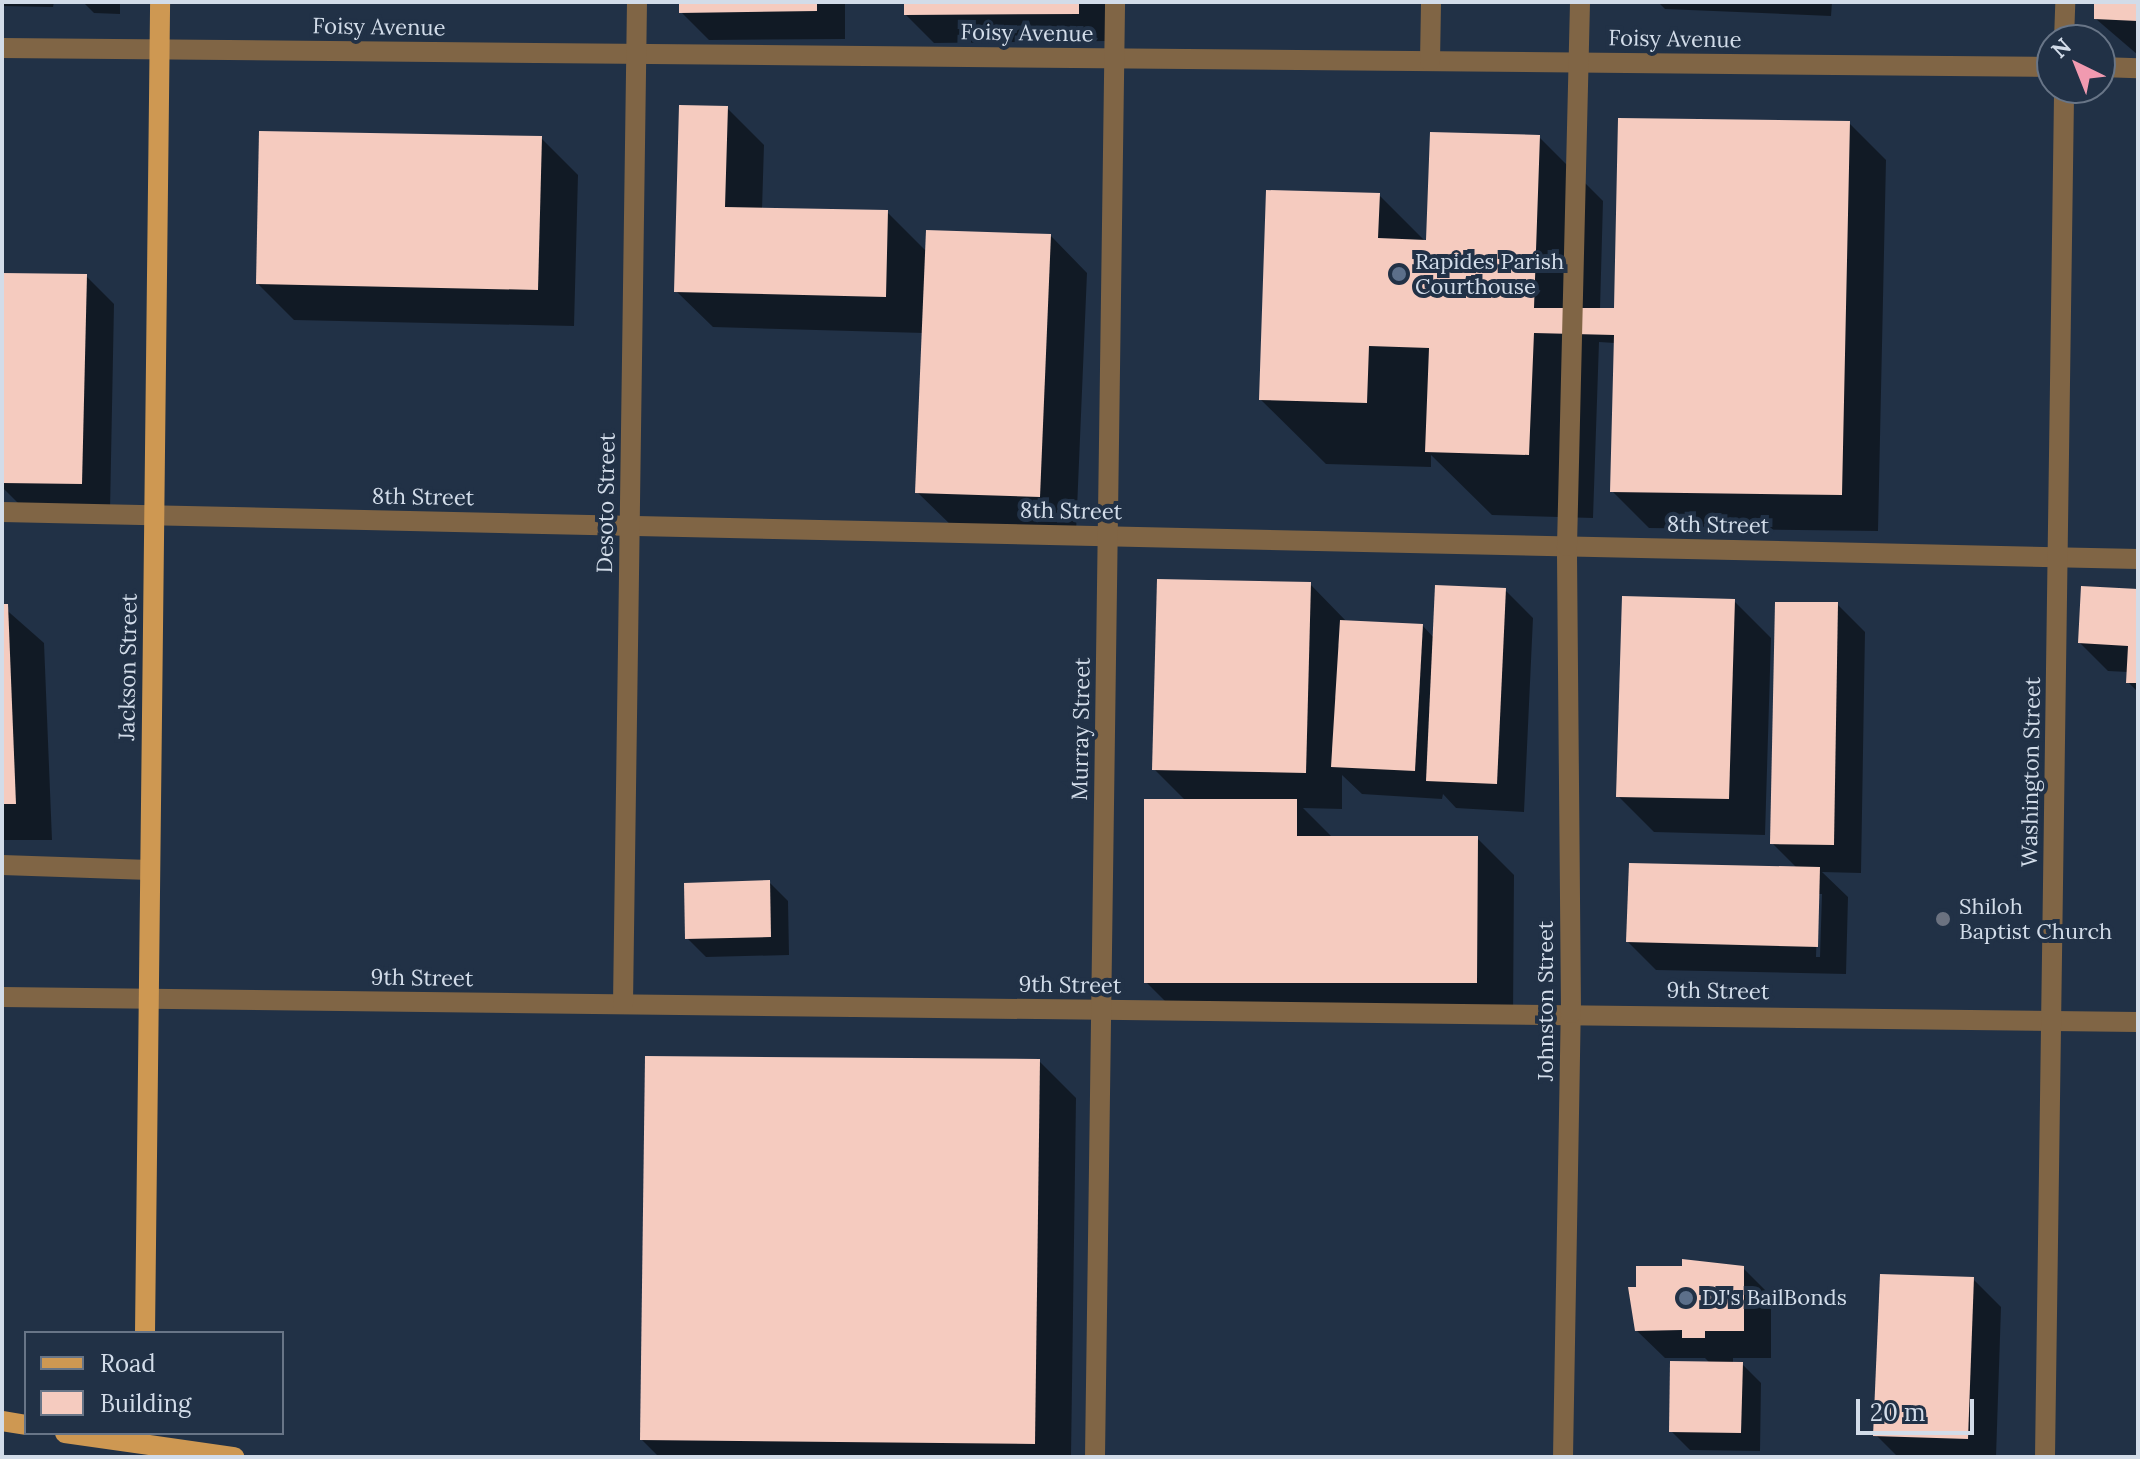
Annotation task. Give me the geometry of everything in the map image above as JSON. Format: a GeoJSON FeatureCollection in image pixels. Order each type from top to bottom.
{"type":"FeatureCollection","features":[{"type":"Feature","properties":{"kind":"main road","name":"Jackson Street"},"geometry":{"type":"LineString","coordinates":[[145,1331],[160,2]]}},
{"type":"Feature","properties":{"kind":"main road"},"geometry":{"type":"LineString","coordinates":[[2,1421],[24,1425]]}},
{"type":"Feature","properties":{"kind":"main road"},"geometry":{"type":"LineString","coordinates":[[77,1435],[234,1457]]}},
{"type":"Feature","properties":{"kind":"street","name":"Desoto Street"},"geometry":{"type":"LineString","coordinates":[[623,1004],[637,2]]}},
{"type":"Feature","properties":{"kind":"street","name":"Murray Street"},"geometry":{"type":"LineString","coordinates":[[1095,1457],[1115,2]]}},
{"type":"Feature","properties":{"kind":"street"},"geometry":{"type":"LineString","coordinates":[[1430,61],[1431,2]]}},
{"type":"Feature","properties":{"kind":"street"},"geometry":{"type":"LineString","coordinates":[[1579,62],[1580,2]]}},
{"type":"Feature","properties":{"kind":"street"},"geometry":{"type":"LineString","coordinates":[[2064,24],[2065,2]]}},
{"type":"Feature","properties":{"kind":"street","name":"Foisy Avenue"},"geometry":{"type":"LineString","coordinates":[[2,48],[2036,67]]}},
{"type":"Feature","properties":{"kind":"street","name":"Johnston Street"},"geometry":{"type":"LineString","coordinates":[[1563,1457],[1571,1013],[1567,546],[1579,62]]}},
{"type":"Feature","properties":{"kind":"street"},"geometry":{"type":"LineString","coordinates":[[2116,67],[2138,68]]}},
{"type":"Feature","properties":{"kind":"street","name":"Washington Street"},"geometry":{"type":"LineString","coordinates":[[2045,1457],[2064,104]]}},
{"type":"Feature","properties":{"kind":"street","name":"8th Street"},"geometry":{"type":"LineString","coordinates":[[2,512],[2138,559]]}},
{"type":"Feature","properties":{"kind":"street"},"geometry":{"type":"LineString","coordinates":[[2,865],[150,870]]}},
{"type":"Feature","properties":{"kind":"street","name":"9th Street"},"geometry":{"type":"LineString","coordinates":[[2,997],[2138,1022]]}},
{"type":"Feature","properties":{"kind":"building"},"geometry":{"type":"Polygon","coordinates":[[[679,2],[817,2],[817,11],[679,13],[679,2]]]}},
{"type":"Feature","properties":{"kind":"building"},"geometry":{"type":"Polygon","coordinates":[[[904,2],[1079,2],[1079,14],[904,15],[904,2]]]}},
{"type":"Feature","properties":{"kind":"building"},"geometry":{"type":"Polygon","coordinates":[[[2094,2],[2138,2],[2138,21],[2094,19],[2094,2]]]}},
{"type":"Feature","properties":{"kind":"building"},"geometry":{"type":"Polygon","coordinates":[[[679,105],[728,106],[725,207],[888,210],[886,297],[674,292],[679,105]]]}},
{"type":"Feature","properties":{"kind":"building"},"geometry":{"type":"Polygon","coordinates":[[[1618,118],[1850,121],[1842,495],[1610,492],[1614,335],[1534,333],[1529,455],[1425,452],[1429,348],[1369,346],[1367,403],[1259,400],[1266,190],[1380,193],[1378,238],[1426,240],[1430,132],[1540,135],[1534,308],[1614,308],[1618,118]]]}},
{"type":"Feature","properties":{"kind":"building"},"geometry":{"type":"Polygon","coordinates":[[[259,131],[542,136],[538,290],[256,284],[259,131]]]}},
{"type":"Feature","properties":{"kind":"building"},"geometry":{"type":"Polygon","coordinates":[[[926,230],[1051,234],[1040,497],[915,493],[926,230]]]}},
{"type":"Feature","properties":{"kind":"building"},"geometry":{"type":"Polygon","coordinates":[[[2,273],[87,274],[82,484],[2,483],[2,273]]]}},
{"type":"Feature","properties":{"kind":"building"},"geometry":{"type":"Polygon","coordinates":[[[1157,579],[1311,582],[1306,773],[1152,770],[1157,579]]]}},
{"type":"Feature","properties":{"kind":"building"},"geometry":{"type":"Polygon","coordinates":[[[1435,585],[1506,588],[1497,784],[1426,781],[1435,585]]]}},
{"type":"Feature","properties":{"kind":"building"},"geometry":{"type":"Polygon","coordinates":[[[2081,586],[2138,589],[2138,683],[2126,683],[2128,646],[2078,643],[2081,586]]]}},
{"type":"Feature","properties":{"kind":"building"},"geometry":{"type":"Polygon","coordinates":[[[1622,596],[1735,599],[1729,799],[1616,797],[1622,596]]]}},
{"type":"Feature","properties":{"kind":"building"},"geometry":{"type":"Polygon","coordinates":[[[1775,602],[1838,602],[1834,845],[1770,844],[1775,602]]]}},
{"type":"Feature","properties":{"kind":"building"},"geometry":{"type":"Polygon","coordinates":[[[2,604],[8,604],[16,804],[2,804],[2,604]]]}},
{"type":"Feature","properties":{"kind":"building"},"geometry":{"type":"Polygon","coordinates":[[[1340,620],[1423,624],[1415,771],[1331,767],[1340,620]]]}},
{"type":"Feature","properties":{"kind":"building"},"geometry":{"type":"Polygon","coordinates":[[[1144,799],[1297,799],[1297,836],[1478,836],[1477,983],[1144,983],[1144,799]]]}},
{"type":"Feature","properties":{"kind":"building"},"geometry":{"type":"Polygon","coordinates":[[[1629,863],[1820,867],[1818,947],[1626,942],[1629,863]]]}},
{"type":"Feature","properties":{"kind":"building"},"geometry":{"type":"Polygon","coordinates":[[[770,880],[771,937],[685,939],[684,883],[770,880]]]}},
{"type":"Feature","properties":{"kind":"building"},"geometry":{"type":"Polygon","coordinates":[[[645,1056],[1040,1059],[1035,1444],[640,1440],[645,1056]]]}},
{"type":"Feature","properties":{"kind":"building","name":"DJ's BailBonds"},"geometry":{"type":"Polygon","coordinates":[[[1682,1259],[1744,1266],[1744,1331],[1705,1331],[1705,1338],[1682,1338],[1682,1330],[1635,1331],[1628,1287],[1636,1287],[1636,1266],[1682,1266],[1682,1259]]]}},
{"type":"Feature","properties":{"kind":"building"},"geometry":{"type":"Polygon","coordinates":[[[1880,1274],[1974,1277],[1968,1439],[1873,1436],[1880,1274]]]}},
{"type":"Feature","properties":{"kind":"building"},"geometry":{"type":"Polygon","coordinates":[[[1670,1361],[1743,1362],[1741,1433],[1669,1432],[1670,1361]]]}},
{"type":"Feature","properties":{"kind":"place","name":"Rapides Parish Courthouse"},"geometry":{"type":"Point","coordinates":[1399,274]}},
{"type":"Feature","properties":{"kind":"place","name":"Shiloh Baptist Church"},"geometry":{"type":"Point","coordinates":[1943,919]}},
{"type":"Feature","properties":{"kind":"place","name":"DJ's BailBonds"},"geometry":{"type":"Point","coordinates":[1686,1298]}}]}
